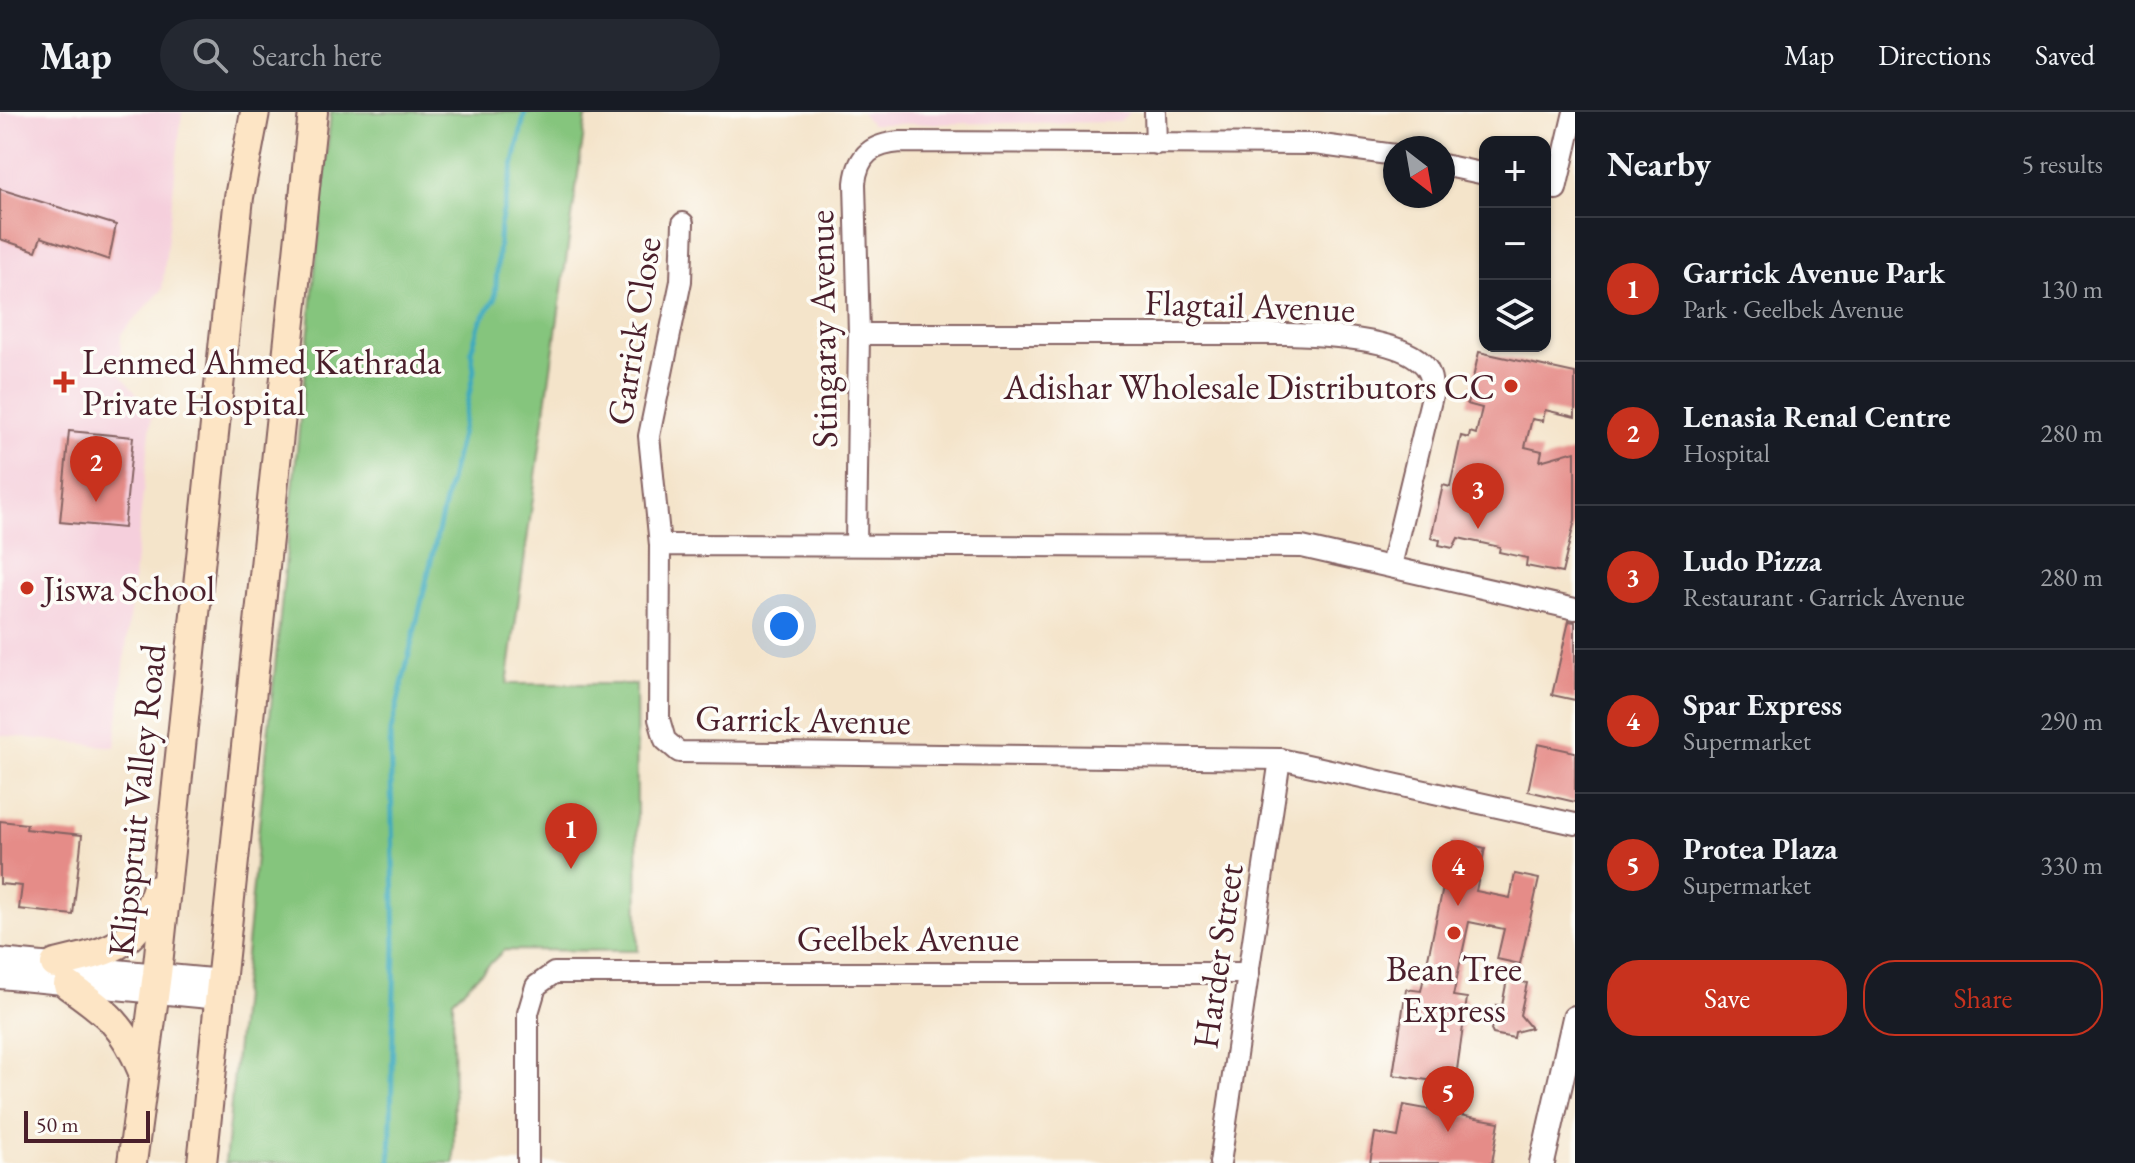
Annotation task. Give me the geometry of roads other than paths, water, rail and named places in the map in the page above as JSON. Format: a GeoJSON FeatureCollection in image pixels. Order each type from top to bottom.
{"type":"FeatureCollection","features":[{"type":"Feature","properties":{"kind":"main road","name":"Klipspruit Valley Road"},"geometry":{"type":"LineString","coordinates":[[132,1163],[155,984],[239,197],[255,112]]}},
{"type":"Feature","properties":{"kind":"main road"},"geometry":{"type":"LineString","coordinates":[[202,1163],[313,112]]}},
{"type":"Feature","properties":{"kind":"main road"},"geometry":{"type":"LineString","coordinates":[[142,1070],[130,1040],[114,1019],[62,975],[135,933],[145,920],[171,837]]}},
{"type":"Feature","properties":{"kind":"street"},"geometry":{"type":"LineString","coordinates":[[1155,112],[1156,144],[1337,145],[1383,153]]}},
{"type":"Feature","properties":{"kind":"street"},"geometry":{"type":"LineString","coordinates":[[1559,189],[1574,112]]}},
{"type":"Feature","properties":{"kind":"street","name":"Stingaray Avenue"},"geometry":{"type":"LineString","coordinates":[[856,545],[859,334],[855,262],[856,168],[867,152],[875,147],[901,142],[1156,144]]}},
{"type":"Feature","properties":{"kind":"street"},"geometry":{"type":"LineString","coordinates":[[1455,168],[1479,173]]}},
{"type":"Feature","properties":{"kind":"street","name":"Garrick Close"},"geometry":{"type":"LineString","coordinates":[[660,545],[649,436],[681,281],[683,223]]}},
{"type":"Feature","properties":{"kind":"street","name":"Flagtail Avenue"},"geometry":{"type":"LineString","coordinates":[[859,334],[1300,334],[1340,338],[1411,355],[1430,374],[1432,396],[1391,566]]}},
{"type":"Feature","properties":{"kind":"street"},"geometry":{"type":"LineString","coordinates":[[660,545],[1289,546],[1391,566],[1575,609]]}},
{"type":"Feature","properties":{"kind":"street","name":"Garrick Avenue"},"geometry":{"type":"LineString","coordinates":[[660,545],[659,719],[665,740],[679,752],[1280,759],[1575,824]]}},
{"type":"Feature","properties":{"kind":"street","name":"Harder Street"},"geometry":{"type":"LineString","coordinates":[[1220,1163],[1280,759]]}},
{"type":"Feature","properties":{"kind":"street","name":"Geelbek Avenue"},"geometry":{"type":"LineString","coordinates":[[528,1163],[531,997],[547,976],[567,970],[1249,973]]}},
{"type":"Feature","properties":{"kind":"street"},"geometry":{"type":"LineString","coordinates":[[0,974],[62,975],[221,989]]}},
{"type":"Feature","properties":{"kind":"street"},"geometry":{"type":"LineString","coordinates":[[1542,1163],[1575,1018]]}},
{"type":"Feature","properties":{"kind":"waterway"},"geometry":{"type":"LineString","coordinates":[[390,1163],[395,946],[390,735],[461,434],[474,370],[471,351],[480,322],[495,299],[500,226],[525,112]]}},
{"type":"Feature","properties":{"kind":"place","name":"Lenmed Ahmed Kathrada Private Hospital"},"geometry":{"type":"Point","coordinates":[64,382]}},
{"type":"Feature","properties":{"kind":"place","name":"Adishar Wholesale Distributors CC"},"geometry":{"type":"Point","coordinates":[1511,386]}},
{"type":"Feature","properties":{"kind":"place","name":"Lenasia Renal Centre"},"geometry":{"type":"Point","coordinates":[96,502]}},
{"type":"Feature","properties":{"kind":"place","name":"Ludo Pizza"},"geometry":{"type":"Point","coordinates":[1478,529]}},
{"type":"Feature","properties":{"kind":"place","name":"Jiswa School"},"geometry":{"type":"Point","coordinates":[27,588]}},
{"type":"Feature","properties":{"kind":"place","name":"Garrick Avenue Park"},"geometry":{"type":"Point","coordinates":[571,869]}},
{"type":"Feature","properties":{"kind":"place","name":"Spar Express"},"geometry":{"type":"Point","coordinates":[1458,906]}},
{"type":"Feature","properties":{"kind":"place","name":"Bean Tree Express"},"geometry":{"type":"Point","coordinates":[1454,933]}},
{"type":"Feature","properties":{"kind":"place","name":"Protea Plaza"},"geometry":{"type":"Point","coordinates":[1448,1132]}}]}
